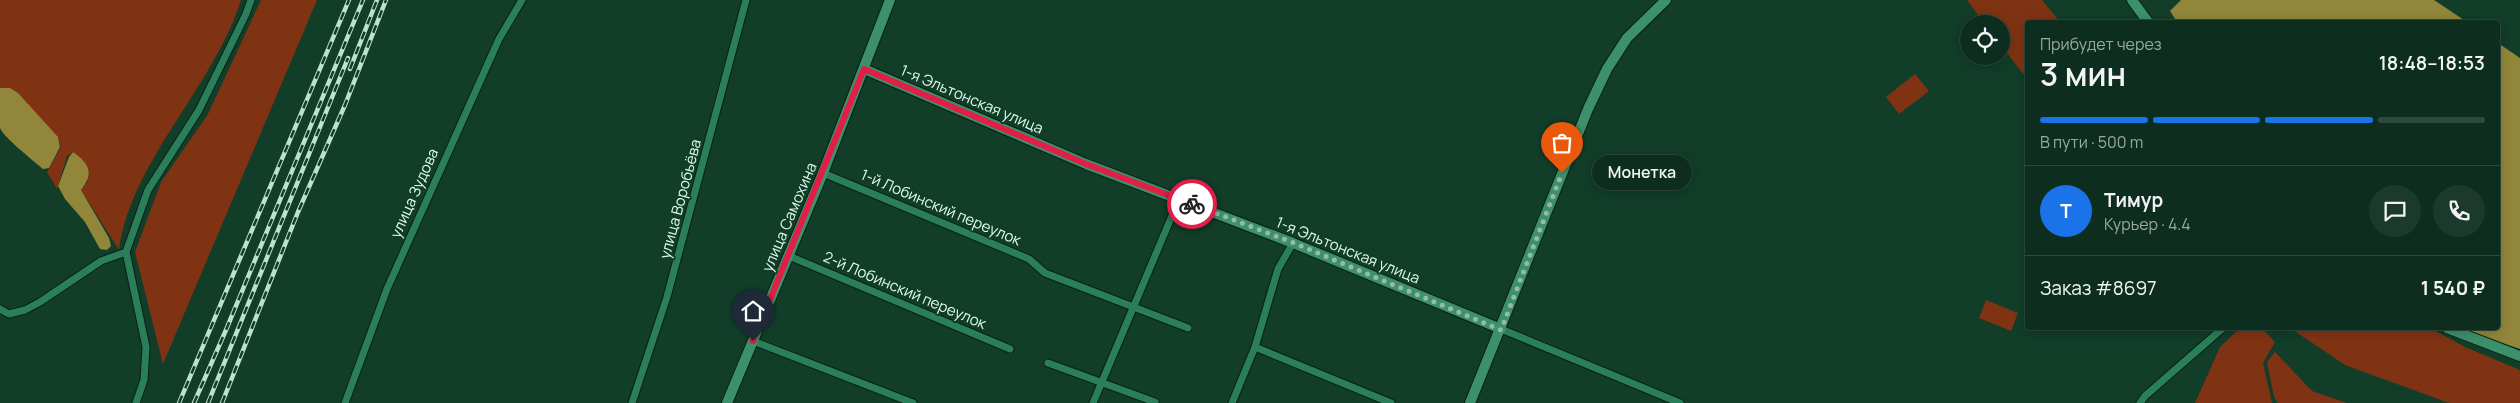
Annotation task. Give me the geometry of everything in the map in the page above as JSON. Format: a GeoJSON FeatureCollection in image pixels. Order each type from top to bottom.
{"type":"FeatureCollection","features":[{"type":"Feature","properties":{"kind":"street"},"geometry":{"type":"LineString","coordinates":[[136,403],[144,380],[146,347],[126,252],[148,190],[199,110],[246,14],[250,0]]}},
{"type":"Feature","properties":{"kind":"street","name":"улица Зудова"},"geometry":{"type":"LineString","coordinates":[[345,403],[387,289],[499,39],[522,0]]}},
{"type":"Feature","properties":{"kind":"street","name":"улица Воробьёва"},"geometry":{"type":"LineString","coordinates":[[632,403],[667,297],[746,0]]}},
{"type":"Feature","properties":{"kind":"street","name":"улица Самохина"},"geometry":{"type":"LineString","coordinates":[[727,403],[823,173],[890,0]]}},
{"type":"Feature","properties":{"kind":"street"},"geometry":{"type":"LineString","coordinates":[[1470,403],[1501,330],[1588,109],[1607,69],[1627,38],[1666,0]]}},
{"type":"Feature","properties":{"kind":"street"},"geometry":{"type":"LineString","coordinates":[[2132,0],[2147,20]]}},
{"type":"Feature","properties":{"kind":"street","name":"1-я Эльтонская улица"},"geometry":{"type":"LineString","coordinates":[[864,69],[1086,164],[1294,243],[1680,403]]}},
{"type":"Feature","properties":{"kind":"street","name":"1-й Лобинский переулок"},"geometry":{"type":"LineString","coordinates":[[823,173],[1029,259],[1044,273],[1188,328]]}},
{"type":"Feature","properties":{"kind":"street"},"geometry":{"type":"LineString","coordinates":[[1093,403],[1180,199]]}},
{"type":"Feature","properties":{"kind":"street"},"geometry":{"type":"LineString","coordinates":[[1232,403],[1255,347],[1278,269],[1294,243]]}},
{"type":"Feature","properties":{"kind":"street"},"geometry":{"type":"LineString","coordinates":[[0,310],[9,314],[25,310],[101,260],[126,252]]}},
{"type":"Feature","properties":{"kind":"street","name":"2-й Лобинский переулок"},"geometry":{"type":"LineString","coordinates":[[789,256],[1010,350]]}},
{"type":"Feature","properties":{"kind":"street"},"geometry":{"type":"LineString","coordinates":[[2140,403],[2145,396],[2222,330]]}},
{"type":"Feature","properties":{"kind":"street"},"geometry":{"type":"LineString","coordinates":[[2452,330],[2520,356]]}},
{"type":"Feature","properties":{"kind":"street"},"geometry":{"type":"LineString","coordinates":[[753,341],[913,403]]}},
{"type":"Feature","properties":{"kind":"street"},"geometry":{"type":"LineString","coordinates":[[1255,347],[1392,403]]}},
{"type":"Feature","properties":{"kind":"street"},"geometry":{"type":"LineString","coordinates":[[1048,362],[1155,402]]}},
{"type":"Feature","properties":{"kind":"shaded area"},"geometry":{"type":"Polygon","coordinates":[[[0,0],[241,0],[212,64],[155,155],[139,186],[127,217],[119,250],[81,190],[88,181],[73,152],[67,156],[57,189],[47,172],[61,147],[58,137],[0,88],[0,0]]]}},
{"type":"Feature","properties":{"kind":"shaded area"},"geometry":{"type":"Polygon","coordinates":[[[261,0],[317,0],[163,364],[135,252],[161,182],[208,114],[261,0]]]}},
{"type":"Feature","properties":{"kind":"shaded area"},"geometry":{"type":"Polygon","coordinates":[[[1967,0],[2042,0],[2058,20],[2025,20],[2025,76],[2010,57],[2010,15],[1978,15],[1967,0]]]}},
{"type":"Feature","properties":{"kind":"shaded area"},"geometry":{"type":"Polygon","coordinates":[[[2181,0],[2434,0],[2464,20],[2176,20],[2170,11],[2181,0]]]}},
{"type":"Feature","properties":{"kind":"shaded area"},"geometry":{"type":"Polygon","coordinates":[[[2500,44],[2520,58],[2520,349],[2465,330],[2500,330],[2500,44]]]}},
{"type":"Feature","properties":{"kind":"shaded area"},"geometry":{"type":"Polygon","coordinates":[[[1915,74],[1929,91],[1899,114],[1886,97],[1915,74]]]}},
{"type":"Feature","properties":{"kind":"shaded area"},"geometry":{"type":"Polygon","coordinates":[[[0,88],[10,88],[18,93],[58,137],[60,147],[49,168],[43,169],[2,132],[0,128],[0,88]]]}},
{"type":"Feature","properties":{"kind":"shaded area"},"geometry":{"type":"Polygon","coordinates":[[[73,152],[79,156],[88,170],[88,179],[81,190],[109,238],[111,246],[107,250],[100,249],[85,222],[65,199],[58,186],[69,157],[73,152]]]}},
{"type":"Feature","properties":{"kind":"shaded area"},"geometry":{"type":"Polygon","coordinates":[[[1986,300],[2018,313],[2011,331],[1979,318],[1986,300]]]}},
{"type":"Feature","properties":{"kind":"shaded area"},"geometry":{"type":"Polygon","coordinates":[[[2238,330],[2264,330],[2275,342],[2263,363],[2272,403],[2195,403],[2220,347],[2238,330]]]}},
{"type":"Feature","properties":{"kind":"shaded area"},"geometry":{"type":"Polygon","coordinates":[[[2293,330],[2434,330],[2465,347],[2520,370],[2520,403],[2449,403],[2345,365],[2293,330]]]}},
{"type":"Feature","properties":{"kind":"shaded area"},"geometry":{"type":"Polygon","coordinates":[[[2275,352],[2312,391],[2347,403],[2278,403],[2274,397],[2267,362],[2275,352]]]}},
{"type":"Feature","properties":{"kind":"railway"},"geometry":{"type":"LineString","coordinates":[[179,403],[349,0]]}},
{"type":"Feature","properties":{"kind":"railway"},"geometry":{"type":"LineString","coordinates":[[194,403],[363,0]]}},
{"type":"Feature","properties":{"kind":"railway"},"geometry":{"type":"LineString","coordinates":[[350,69],[377,0]]}},
{"type":"Feature","properties":{"kind":"railway"},"geometry":{"type":"LineString","coordinates":[[222,403],[298,212],[345,105],[386,0]]}},
{"type":"Feature","properties":{"kind":"railway"},"geometry":{"type":"LineString","coordinates":[[208,403],[348,58]]}},
{"type":"Feature","properties":{"kind":"way so far"},"geometry":{"type":"LineString","coordinates":[[1192,204],[1294,243],[1501,330],[1562,173]]}},
{"type":"Feature","properties":{"kind":"place","name":"Монетка"},"geometry":{"type":"Point","coordinates":[1562,173]}},
{"type":"Feature","properties":{"kind":"route"},"geometry":{"type":"LineString","coordinates":[[753,341],[864,69],[1086,164],[1192,204]]}}]}
